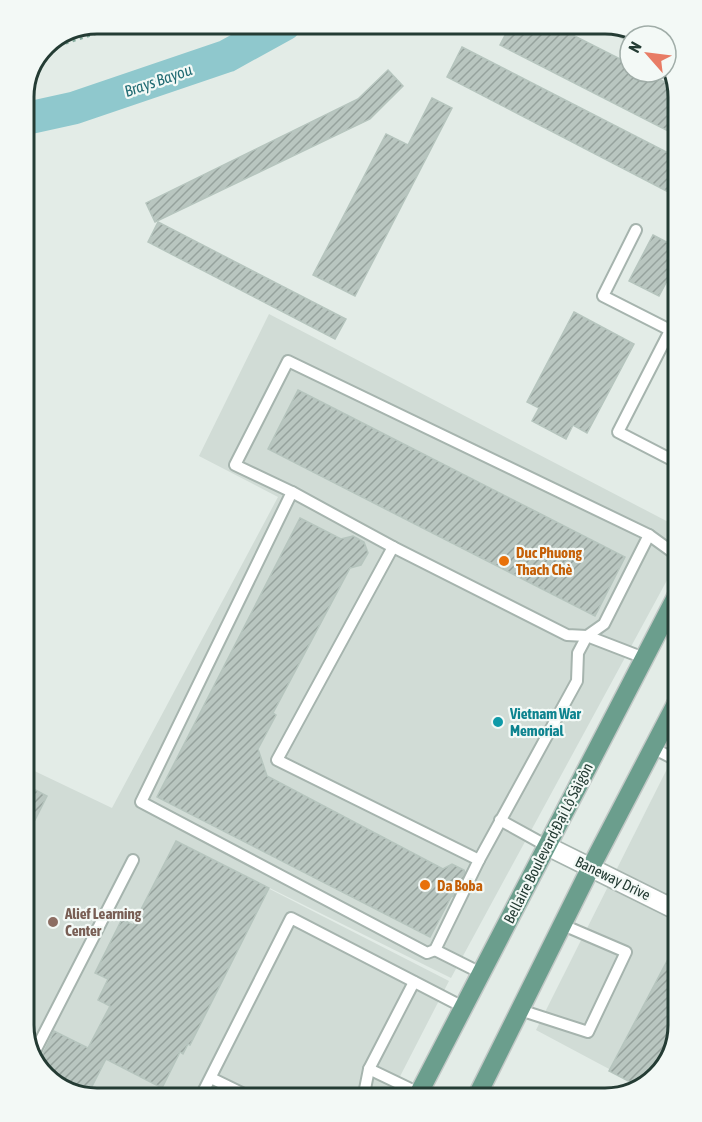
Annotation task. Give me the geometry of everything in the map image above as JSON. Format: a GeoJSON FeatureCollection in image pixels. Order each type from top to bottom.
{"type":"FeatureCollection","features":[{"type":"Feature","properties":{"kind":"main road","name":"Bellaire Boulevard;Đại Lộ Sàigòn"},"geometry":{"type":"LineString","coordinates":[[422,1088],[668,612]]}},
{"type":"Feature","properties":{"kind":"main road"},"geometry":{"type":"LineString","coordinates":[[481,1088],[591,867],[668,719]]}},
{"type":"Feature","properties":{"kind":"street","name":"Baneway Drive"},"geometry":{"type":"LineString","coordinates":[[547,846],[668,906]]}},
{"type":"Feature","properties":{"kind":"lane"},"geometry":{"type":"LineString","coordinates":[[636,230],[603,296],[668,329]]}},
{"type":"Feature","properties":{"kind":"lane"},"geometry":{"type":"LineString","coordinates":[[668,334],[618,432],[668,458]]}},
{"type":"Feature","properties":{"kind":"lane"},"geometry":{"type":"LineString","coordinates":[[644,658],[586,636],[567,635],[393,547],[292,492],[235,465],[288,361],[649,535],[668,549]]}},
{"type":"Feature","properties":{"kind":"lane"},"geometry":{"type":"LineString","coordinates":[[292,492],[141,801],[427,953],[435,950],[500,820],[577,681],[578,653],[586,636],[604,624],[649,535]]}},
{"type":"Feature","properties":{"kind":"lane"},"geometry":{"type":"LineString","coordinates":[[393,547],[277,760],[479,860]]}},
{"type":"Feature","properties":{"kind":"lane"},"geometry":{"type":"LineString","coordinates":[[653,748],[668,756]]}},
{"type":"Feature","properties":{"kind":"lane"},"geometry":{"type":"LineString","coordinates":[[500,820],[547,846]]}},
{"type":"Feature","properties":{"kind":"lane"},"geometry":{"type":"LineString","coordinates":[[38,1045],[133,860]]}},
{"type":"Feature","properties":{"kind":"lane"},"geometry":{"type":"LineString","coordinates":[[206,1087],[291,918],[463,1007]]}},
{"type":"Feature","properties":{"kind":"lane"},"geometry":{"type":"LineString","coordinates":[[520,1010],[588,1032],[626,952],[563,925]]}},
{"type":"Feature","properties":{"kind":"lane"},"geometry":{"type":"LineString","coordinates":[[435,950],[481,973]]}},
{"type":"Feature","properties":{"kind":"lane"},"geometry":{"type":"LineString","coordinates":[[365,1088],[369,1069],[414,982]]}},
{"type":"Feature","properties":{"kind":"lane"},"geometry":{"type":"LineString","coordinates":[[369,1069],[408,1088]]}},
{"type":"Feature","properties":{"kind":"lane"},"geometry":{"type":"LineString","coordinates":[[211,1078],[230,1087]]}},
{"type":"Feature","properties":{"kind":"path"},"geometry":{"type":"LineString","coordinates":[[66,43],[90,35]]}},
{"type":"Feature","properties":{"kind":"shaded area"},"geometry":{"type":"Polygon","coordinates":[[[269,314],[668,522],[668,578],[451,978],[207,857],[449,981],[394,1088],[85,1086],[70,1081],[56,1072],[45,1059],[37,1041],[34,1024],[34,771],[112,808],[278,497],[199,456],[269,314]]]}},
{"type":"Feature","properties":{"kind":"shaded area"},"geometry":{"type":"Polygon","coordinates":[[[668,767],[668,1024],[659,1056],[649,1069],[632,1081],[536,1030],[668,767]]]}},
{"type":"Feature","properties":{"kind":"building"},"geometry":{"type":"Polygon","coordinates":[[[505,35],[573,35],[618,58],[618,84],[666,84],[668,131],[500,45],[505,35]]]}},
{"type":"Feature","properties":{"kind":"building"},"geometry":{"type":"Polygon","coordinates":[[[462,47],[668,153],[668,192],[447,77],[462,47]]]}},
{"type":"Feature","properties":{"kind":"building"},"geometry":{"type":"Polygon","coordinates":[[[388,70],[403,86],[370,119],[155,222],[146,203],[358,99],[388,70]]]}},
{"type":"Feature","properties":{"kind":"building"},"geometry":{"type":"Polygon","coordinates":[[[432,98],[452,108],[355,296],[313,275],[386,134],[408,145],[432,98]]]}},
{"type":"Feature","properties":{"kind":"building"},"geometry":{"type":"Polygon","coordinates":[[[158,222],[346,319],[335,339],[148,242],[158,222]]]}},
{"type":"Feature","properties":{"kind":"building"},"geometry":{"type":"Polygon","coordinates":[[[653,235],[668,243],[668,279],[659,296],[629,281],[653,235]]]}},
{"type":"Feature","properties":{"kind":"building"},"geometry":{"type":"Polygon","coordinates":[[[574,312],[634,344],[587,433],[573,425],[566,439],[532,421],[539,408],[527,402],[574,312]]]}},
{"type":"Feature","properties":{"kind":"building"},"geometry":{"type":"Polygon","coordinates":[[[298,390],[625,557],[595,616],[268,449],[298,390]]]}},
{"type":"Feature","properties":{"kind":"building"},"geometry":{"type":"Polygon","coordinates":[[[300,518],[341,539],[353,536],[364,542],[368,553],[361,565],[350,568],[273,713],[276,715],[258,749],[267,776],[443,869],[452,864],[464,870],[468,880],[460,893],[451,897],[430,937],[157,797],[300,518]]]}},
{"type":"Feature","properties":{"kind":"building"},"geometry":{"type":"Polygon","coordinates":[[[34,789],[47,796],[34,820],[34,789]]]}},
{"type":"Feature","properties":{"kind":"building"},"geometry":{"type":"Polygon","coordinates":[[[176,841],[269,888],[190,1045],[188,1044],[183,1054],[180,1052],[162,1087],[106,1059],[92,1087],[77,1084],[56,1072],[43,1055],[54,1031],[88,1048],[110,1006],[98,1000],[108,979],[95,973],[122,919],[133,925],[176,841]]]}},
{"type":"Feature","properties":{"kind":"building"},"geometry":{"type":"Polygon","coordinates":[[[668,959],[668,1024],[659,1056],[649,1069],[630,1082],[609,1071],[668,959]]]}},
{"type":"Feature","properties":{"kind":"waterway","name":"Brays Bayou"},"geometry":{"type":"LineString","coordinates":[[35,117],[74,108],[227,56],[266,34]]}},
{"type":"Feature","properties":{"kind":"place","name":"Duc Phuong Thach Chè"},"geometry":{"type":"Point","coordinates":[504,561]}},
{"type":"Feature","properties":{"kind":"place","name":"Vietnam War Memorial"},"geometry":{"type":"Point","coordinates":[498,722]}},
{"type":"Feature","properties":{"kind":"place","name":"Da Boba"},"geometry":{"type":"Point","coordinates":[425,885]}},
{"type":"Feature","properties":{"kind":"place","name":"Alief Learning Center"},"geometry":{"type":"Point","coordinates":[53,922]}}]}
